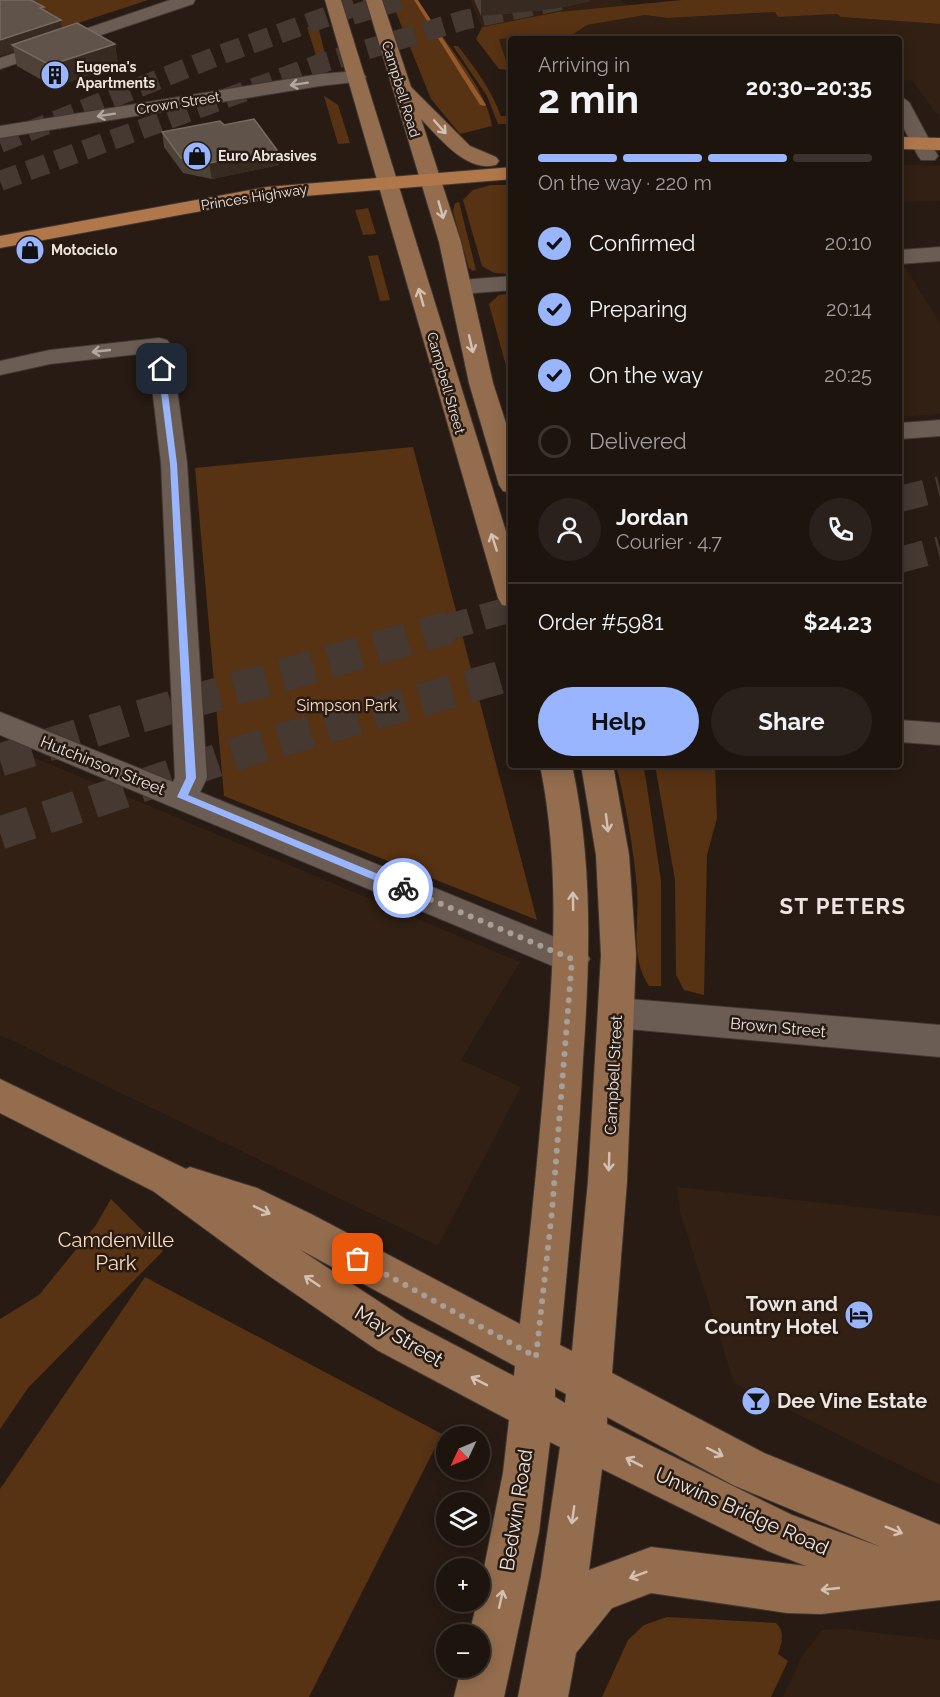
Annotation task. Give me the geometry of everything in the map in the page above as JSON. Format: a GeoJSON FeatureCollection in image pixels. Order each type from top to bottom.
{"type":"FeatureCollection","features":[{"type":"Feature","properties":{"kind":"highway"},"geometry":{"type":"LineString","coordinates":[[902,143],[932,150]]}},
{"type":"Feature","properties":{"kind":"highway"},"geometry":{"type":"LineString","coordinates":[[902,155],[932,150]]}},
{"type":"Feature","properties":{"kind":"highway","name":"Princes Highway"},"geometry":{"type":"LineString","coordinates":[[428,172],[489,161],[508,160]]}},
{"type":"Feature","properties":{"kind":"highway","name":"Princes Highway"},"geometry":{"type":"LineString","coordinates":[[0,242],[267,193],[386,175],[428,172],[508,173]]}},
{"type":"Feature","properties":{"kind":"highway","name":"Princes Highway"},"geometry":{"type":"LineString","coordinates":[[0,228],[305,174],[386,175]]}},
{"type":"Feature","properties":{"kind":"main road"},"geometry":{"type":"LineString","coordinates":[[333,0],[386,175]]}},
{"type":"Feature","properties":{"kind":"main road","name":"Campbell Road"},"geometry":{"type":"LineString","coordinates":[[374,0],[399,86],[428,172]]}},
{"type":"Feature","properties":{"kind":"main road"},"geometry":{"type":"LineString","coordinates":[[399,86],[463,150],[489,161]]}},
{"type":"Feature","properties":{"kind":"main road","name":"Campbell Street"},"geometry":{"type":"LineString","coordinates":[[428,172],[460,287],[473,351],[508,466]]}},
{"type":"Feature","properties":{"kind":"main road","name":"Campbell Street"},"geometry":{"type":"LineString","coordinates":[[386,175],[470,465],[508,585]]}},
{"type":"Feature","properties":{"kind":"main road"},"geometry":{"type":"LineString","coordinates":[[536,1357],[553,1200],[572,959],[572,862],[563,791],[557,768]]}},
{"type":"Feature","properties":{"kind":"main road","name":"Campbell Street"},"geometry":{"type":"LineString","coordinates":[[589,1386],[608,1206],[617,1013],[618,911],[603,790],[598,768]]}},
{"type":"Feature","properties":{"kind":"main road","name":"May Street"},"geometry":{"type":"LineString","coordinates":[[0,1095],[167,1178],[279,1259],[392,1335],[583,1436]]}},
{"type":"Feature","properties":{"kind":"main road","name":"May Street"},"geometry":{"type":"LineString","coordinates":[[167,1178],[243,1201],[455,1311],[589,1386]]}},
{"type":"Feature","properties":{"kind":"main road","name":"Bedwin Road"},"geometry":{"type":"LineString","coordinates":[[479,1697],[516,1532],[536,1357]]}},
{"type":"Feature","properties":{"kind":"main road"},"geometry":{"type":"LineString","coordinates":[[543,1697],[555,1641],[589,1386],[748,1469],[930,1569]]}},
{"type":"Feature","properties":{"kind":"main road","name":"Unwins Bridge Road"},"geometry":{"type":"LineString","coordinates":[[583,1436],[715,1504],[784,1535],[930,1569]]}},
{"type":"Feature","properties":{"kind":"main road"},"geometry":{"type":"LineString","coordinates":[[555,1641],[596,1591],[651,1570],[787,1589],[821,1590],[930,1569]]}},
{"type":"Feature","properties":{"kind":"street"},"geometry":{"type":"LineString","coordinates":[[0,64],[187,0]]}},
{"type":"Feature","properties":{"kind":"street","name":"Crown Street"},"geometry":{"type":"LineString","coordinates":[[0,132],[320,80],[357,77]]}},
{"type":"Feature","properties":{"kind":"street"},"geometry":{"type":"LineString","coordinates":[[902,105],[932,150]]}},
{"type":"Feature","properties":{"kind":"street"},"geometry":{"type":"LineString","coordinates":[[902,257],[940,254]]}},
{"type":"Feature","properties":{"kind":"street"},"geometry":{"type":"LineString","coordinates":[[460,287],[508,283]]}},
{"type":"Feature","properties":{"kind":"street"},"geometry":{"type":"LineString","coordinates":[[0,368],[50,357],[159,345],[174,464],[191,778],[182,797]]}},
{"type":"Feature","properties":{"kind":"street"},"geometry":{"type":"LineString","coordinates":[[902,431],[940,428]]}},
{"type":"Feature","properties":{"kind":"street"},"geometry":{"type":"LineString","coordinates":[[470,465],[508,469]]}},
{"type":"Feature","properties":{"kind":"street","name":"Hutchinson Street"},"geometry":{"type":"LineString","coordinates":[[0,723],[572,959]]}},
{"type":"Feature","properties":{"kind":"street"},"geometry":{"type":"LineString","coordinates":[[902,731],[940,734]]}},
{"type":"Feature","properties":{"kind":"street","name":"Brown Street"},"geometry":{"type":"LineString","coordinates":[[617,1013],[940,1041]]}},
{"type":"Feature","properties":{"kind":"shaded area"},"geometry":{"type":"Polygon","coordinates":[[[470,0],[621,0],[628,5],[558,12],[482,27],[470,0]]]}},
{"type":"Feature","properties":{"kind":"shaded area"},"geometry":{"type":"Polygon","coordinates":[[[775,12],[778,17],[837,14],[841,17],[940,24],[940,119],[912,80],[902,81],[902,36],[554,36],[572,35],[587,25],[645,15],[668,18],[775,12]]]}},
{"type":"Feature","properties":{"kind":"shaded area"},"geometry":{"type":"Polygon","coordinates":[[[508,38],[508,67],[498,39],[508,38]]]}},
{"type":"Feature","properties":{"kind":"shaded area"},"geometry":{"type":"Polygon","coordinates":[[[902,165],[940,166],[940,201],[902,202],[902,165]]]}},
{"type":"Feature","properties":{"kind":"shaded area"},"geometry":{"type":"Polygon","coordinates":[[[902,264],[940,323],[940,414],[902,417],[902,264]]]}},
{"type":"Feature","properties":{"kind":"shaded area"},"geometry":{"type":"Polygon","coordinates":[[[0,743],[520,962],[461,1060],[521,1087],[438,1246],[0,1035],[0,743]]]}},
{"type":"Feature","properties":{"kind":"shaded area","name":"Town and Country Hotel"},"geometry":{"type":"Polygon","coordinates":[[[677,1187],[940,1216],[940,1485],[734,1383],[680,1212],[677,1187]]]}},
{"type":"Feature","properties":{"kind":"shaded area"},"geometry":{"type":"Polygon","coordinates":[[[845,1629],[940,1640],[940,1697],[783,1697],[801,1658],[822,1630],[845,1629]]]}},
{"type":"Feature","properties":{"kind":"green space"},"geometry":{"type":"Polygon","coordinates":[[[0,0],[148,0],[0,49],[0,0]]]}},
{"type":"Feature","properties":{"kind":"green space"},"geometry":{"type":"Polygon","coordinates":[[[391,0],[418,0],[481,94],[492,126],[460,134],[431,99],[391,0]]]}},
{"type":"Feature","properties":{"kind":"green space"},"geometry":{"type":"Polygon","coordinates":[[[682,0],[940,0],[940,24],[841,17],[837,14],[778,17],[775,12],[668,18],[645,15],[587,25],[572,35],[508,36],[508,39],[499,39],[508,70],[499,69],[476,39],[482,27],[558,12],[682,0]]]}},
{"type":"Feature","properties":{"kind":"green space"},"geometry":{"type":"Polygon","coordinates":[[[318,26],[325,54],[323,58],[317,59],[307,27],[318,26]]]}},
{"type":"Feature","properties":{"kind":"green space"},"geometry":{"type":"Polygon","coordinates":[[[453,46],[458,46],[476,71],[501,116],[507,116],[508,124],[498,124],[487,96],[453,46]]]}},
{"type":"Feature","properties":{"kind":"green space"},"geometry":{"type":"Polygon","coordinates":[[[324,96],[338,105],[350,143],[338,144],[324,96]]]}},
{"type":"Feature","properties":{"kind":"green space"},"geometry":{"type":"Polygon","coordinates":[[[491,185],[508,185],[508,274],[494,273],[482,266],[463,200],[473,190],[491,185]]]}},
{"type":"Feature","properties":{"kind":"green space"},"geometry":{"type":"Polygon","coordinates":[[[459,202],[476,270],[473,271],[469,268],[453,212],[455,203],[459,202]]]}},
{"type":"Feature","properties":{"kind":"green space"},"geometry":{"type":"Polygon","coordinates":[[[368,208],[376,234],[363,235],[355,210],[368,208]]]}},
{"type":"Feature","properties":{"kind":"green space"},"geometry":{"type":"Polygon","coordinates":[[[378,255],[390,300],[380,301],[368,256],[378,255]]]}},
{"type":"Feature","properties":{"kind":"green space"},"geometry":{"type":"Polygon","coordinates":[[[508,294],[508,373],[489,304],[499,295],[508,294]]]}},
{"type":"Feature","properties":{"kind":"green space","name":"Simpson Park"},"geometry":{"type":"Polygon","coordinates":[[[413,447],[537,920],[224,796],[195,468],[413,447]]]}},
{"type":"Feature","properties":{"kind":"green space"},"geometry":{"type":"Polygon","coordinates":[[[617,768],[644,768],[661,881],[661,986],[649,986],[639,963],[637,951],[638,901],[626,810],[617,768]]]}},
{"type":"Feature","properties":{"kind":"green space"},"geometry":{"type":"Polygon","coordinates":[[[656,768],[715,768],[717,818],[707,855],[704,995],[684,990],[676,975],[675,880],[656,768]]]}},
{"type":"Feature","properties":{"kind":"green space","name":"Camdenville Park"},"geometry":{"type":"Polygon","coordinates":[[[111,1199],[163,1251],[28,1388],[0,1429],[0,1319],[39,1295],[96,1225],[111,1199]]]}},
{"type":"Feature","properties":{"kind":"green space"},"geometry":{"type":"Polygon","coordinates":[[[145,1277],[436,1431],[436,1446],[309,1697],[0,1697],[0,1489],[145,1277]]]}},
{"type":"Feature","properties":{"kind":"green space"},"geometry":{"type":"Polygon","coordinates":[[[667,1617],[776,1623],[782,1634],[778,1654],[788,1661],[771,1697],[602,1697],[628,1640],[644,1625],[667,1617]]]}},
{"type":"Feature","properties":{"kind":"building"},"geometry":{"type":"Polygon","coordinates":[[[0,0],[31,0],[61,20],[0,40],[0,0]]]}},
{"type":"Feature","properties":{"kind":"building"},"geometry":{"type":"Polygon","coordinates":[[[77,23],[115,44],[50,65],[12,45],[77,23]]]}},
{"type":"Feature","properties":{"kind":"building"},"geometry":{"type":"Polygon","coordinates":[[[254,119],[277,150],[209,163],[181,158],[162,132],[220,121],[224,125],[254,119]]]}},
{"type":"Feature","properties":{"kind":"waterway"},"geometry":{"type":"LineString","coordinates":[[416,0],[483,105]]}},
{"type":"Feature","properties":{"kind":"tunnel"},"geometry":{"type":"LineString","coordinates":[[0,143],[217,56],[373,0]]}},
{"type":"Feature","properties":{"kind":"tunnel"},"geometry":{"type":"LineString","coordinates":[[352,15],[402,0]]}},
{"type":"Feature","properties":{"kind":"tunnel"},"geometry":{"type":"LineString","coordinates":[[0,181],[325,62],[464,20],[562,0]]}},
{"type":"Feature","properties":{"kind":"tunnel"},"geometry":{"type":"LineString","coordinates":[[902,498],[940,489]]}},
{"type":"Feature","properties":{"kind":"tunnel"},"geometry":{"type":"LineString","coordinates":[[902,559],[940,549]]}},
{"type":"Feature","properties":{"kind":"tunnel"},"geometry":{"type":"LineString","coordinates":[[445,628],[508,610]]}},
{"type":"Feature","properties":{"kind":"tunnel"},"geometry":{"type":"LineString","coordinates":[[0,760],[131,719],[450,627]]}},
{"type":"Feature","properties":{"kind":"tunnel"},"geometry":{"type":"LineString","coordinates":[[0,833],[257,747],[508,675]]}},
{"type":"Feature","properties":{"kind":"way so far"},"geometry":{"type":"LineString","coordinates":[[358,1259],[536,1357],[552,1211],[572,959],[403,888]]}},
{"type":"Feature","properties":{"kind":"place","name":"Eugena's Apartments"},"geometry":{"type":"Point","coordinates":[55,75]}},
{"type":"Feature","properties":{"kind":"place","name":"Euro Abrasives"},"geometry":{"type":"Point","coordinates":[197,156]}},
{"type":"Feature","properties":{"kind":"place","name":"Motociclo"},"geometry":{"type":"Point","coordinates":[30,250]}},
{"type":"Feature","properties":{"kind":"place","name":"Town and Country Hotel"},"geometry":{"type":"Point","coordinates":[859,1315]}},
{"type":"Feature","properties":{"kind":"place","name":"Dee Vine Estate"},"geometry":{"type":"Point","coordinates":[756,1401]}},
{"type":"Feature","properties":{"kind":"district","name":"ST PETERS"},"geometry":{"type":"Point","coordinates":[843,906]}},
{"type":"Feature","properties":{"kind":"route"},"geometry":{"type":"LineString","coordinates":[[162,369],[174,464],[191,778],[182,797],[403,888]]}}]}
